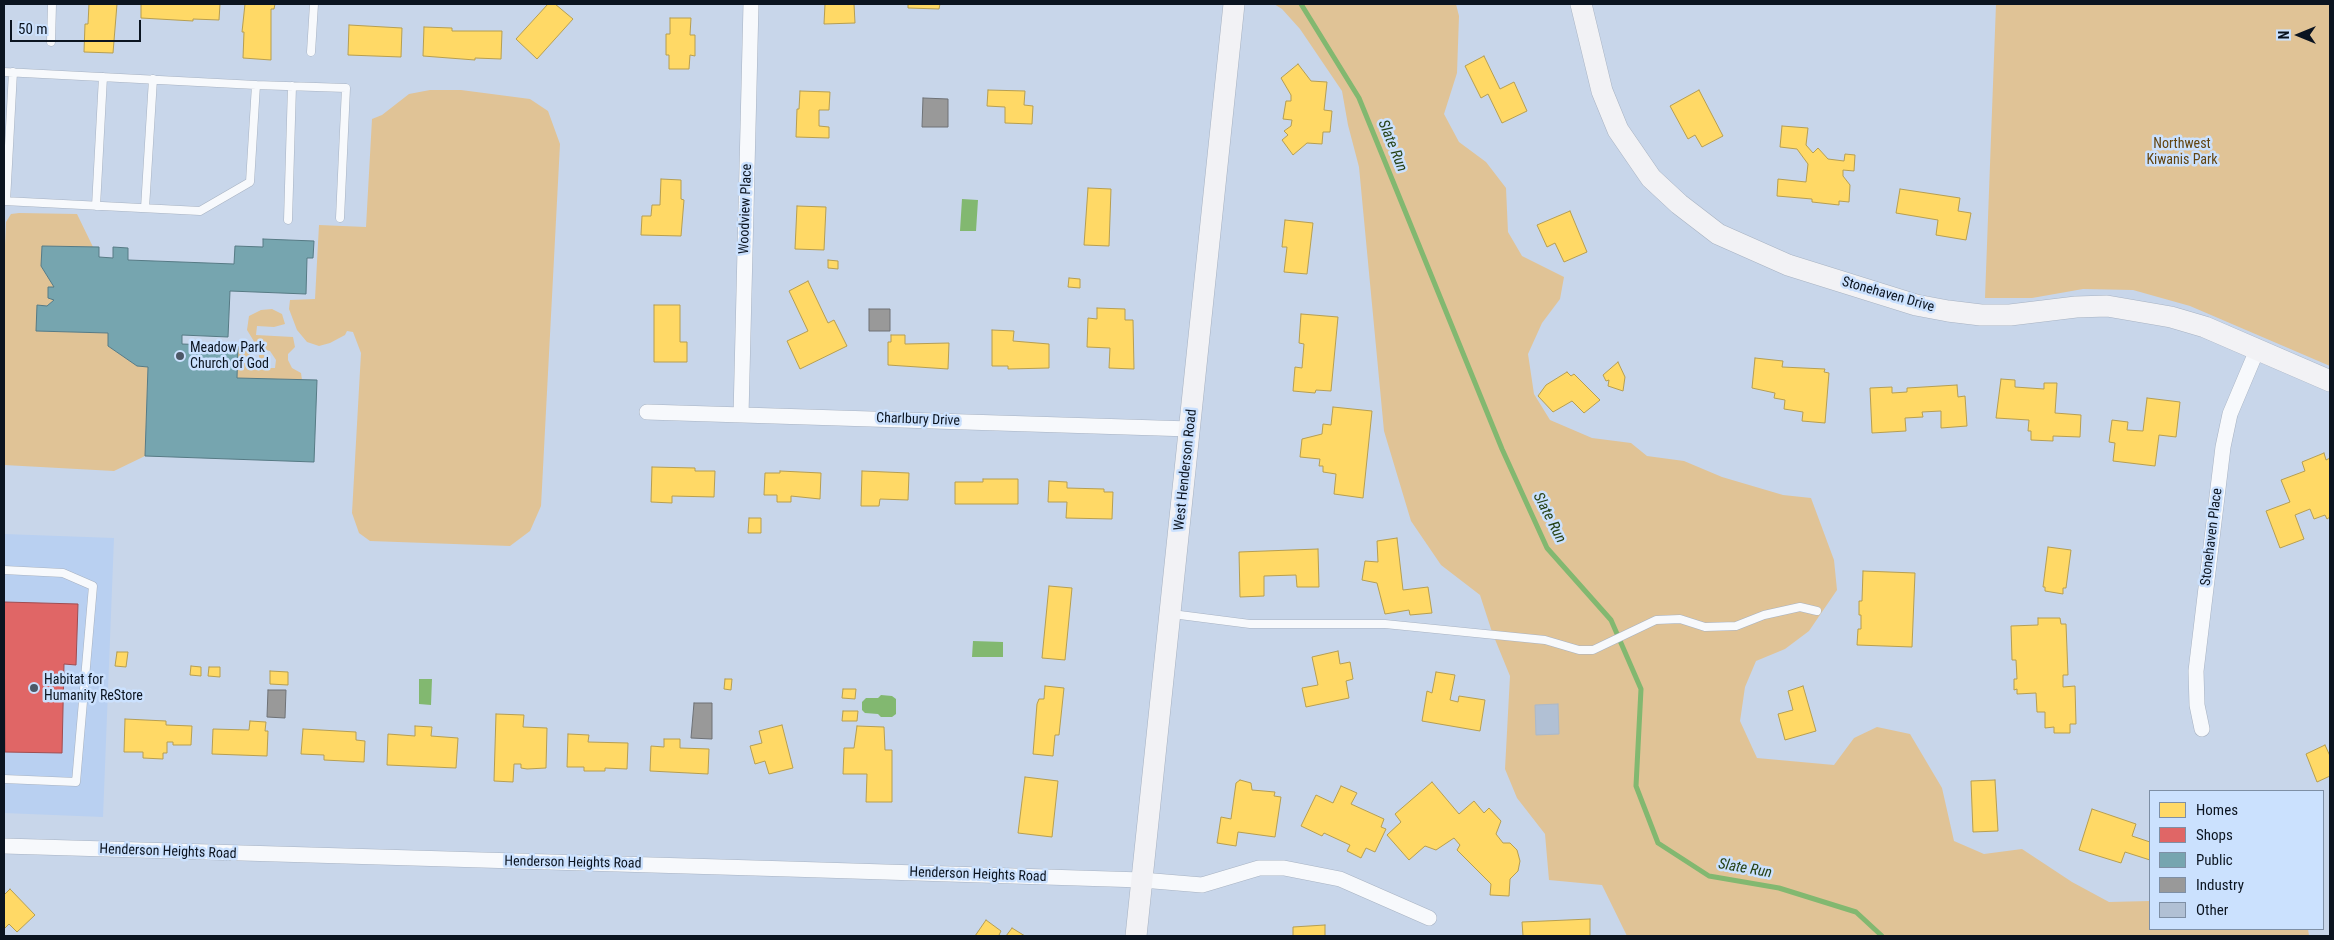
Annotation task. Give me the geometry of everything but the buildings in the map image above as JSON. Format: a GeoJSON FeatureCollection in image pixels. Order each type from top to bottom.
{"type":"FeatureCollection","features":[{"type":"Feature","properties":{"kind":"main road","name":"West Henderson Road"},"geometry":{"type":"LineString","coordinates":[[1136,936],[1234,4]]}},
{"type":"Feature","properties":{"kind":"main road","name":"Stonehaven Drive"},"geometry":{"type":"LineString","coordinates":[[1581,4],[1602,91],[1623,137],[1651,178],[1718,234],[1788,265],[1916,305],[1981,315],[2010,315],[2076,307],[2107,306],[2171,317],[2205,327],[2330,381]]}},
{"type":"Feature","properties":{"kind":"street","name":"Woodview Place"},"geometry":{"type":"LineString","coordinates":[[741,414],[752,4]]}},
{"type":"Feature","properties":{"kind":"street","name":"Stonehaven Place"},"geometry":{"type":"LineString","coordinates":[[2202,730],[2197,705],[2196,670],[2223,447],[2230,414],[2257,350]]}},
{"type":"Feature","properties":{"kind":"street","name":"Charlbury Drive"},"geometry":{"type":"LineString","coordinates":[[647,412],[1190,429]]}},
{"type":"Feature","properties":{"kind":"street","name":"Henderson Heights Road"},"geometry":{"type":"LineString","coordinates":[[4,846],[1142,880],[1202,885],[1259,868],[1284,868],[1340,879],[1429,918]]}},
{"type":"Feature","properties":{"kind":"lane"},"geometry":{"type":"LineString","coordinates":[[50,42],[52,4]]}},
{"type":"Feature","properties":{"kind":"lane"},"geometry":{"type":"LineString","coordinates":[[311,52],[314,4]]}},
{"type":"Feature","properties":{"kind":"lane"},"geometry":{"type":"LineString","coordinates":[[4,72],[346,88],[340,218]]}},
{"type":"Feature","properties":{"kind":"lane"},"geometry":{"type":"LineString","coordinates":[[13,72],[5,201],[96,206],[200,211],[250,182],[256,85]]}},
{"type":"Feature","properties":{"kind":"lane"},"geometry":{"type":"LineString","coordinates":[[96,206],[103,77]]}},
{"type":"Feature","properties":{"kind":"lane"},"geometry":{"type":"LineString","coordinates":[[145,208],[153,79]]}},
{"type":"Feature","properties":{"kind":"lane"},"geometry":{"type":"LineString","coordinates":[[288,220],[292,86]]}},
{"type":"Feature","properties":{"kind":"lane"},"geometry":{"type":"LineString","coordinates":[[4,570],[63,573],[93,586],[76,782],[4,779]]}},
{"type":"Feature","properties":{"kind":"lane"},"geometry":{"type":"LineString","coordinates":[[1170,613],[1250,624],[1385,624],[1545,640],[1579,650],[1593,650],[1656,620],[1680,619],[1705,627],[1736,626],[1764,615],[1800,607],[1817,611]]}},
{"type":"Feature","properties":{"kind":"shaded area"},"geometry":{"type":"Polygon","coordinates":[[[962,199],[978,200],[976,231],[960,231],[962,199]]]}},
{"type":"Feature","properties":{"kind":"shaded area"},"geometry":{"type":"Polygon","coordinates":[[[4,534],[114,538],[103,817],[4,813],[4,534]]]}},
{"type":"Feature","properties":{"kind":"shaded area"},"geometry":{"type":"Polygon","coordinates":[[[973,641],[1003,642],[1003,657],[972,657],[973,641]]]}},
{"type":"Feature","properties":{"kind":"shaded area"},"geometry":{"type":"Polygon","coordinates":[[[419,679],[432,679],[431,705],[419,704],[419,679]]]}},
{"type":"Feature","properties":{"kind":"shaded area"},"geometry":{"type":"Polygon","coordinates":[[[881,695],[892,696],[896,699],[896,714],[892,717],[881,717],[878,714],[865,713],[862,710],[862,702],[866,698],[878,698],[881,695]]]}},
{"type":"Feature","properties":{"kind":"green space"},"geometry":{"type":"Polygon","coordinates":[[[1274,4],[1456,4],[1459,16],[1457,73],[1444,114],[1459,142],[1486,162],[1506,188],[1508,232],[1522,256],[1564,277],[1560,299],[1542,323],[1528,354],[1534,394],[1550,420],[1592,438],[1631,443],[1647,456],[1684,461],[1722,477],[1783,495],[1811,498],[1834,560],[1837,590],[1809,631],[1785,649],[1756,661],[1745,687],[1740,721],[1757,758],[1834,765],[1854,738],[1877,727],[1910,734],[1942,788],[1954,841],[1984,854],[2022,849],[2072,882],[2109,902],[2149,901],[2149,930],[2308,930],[2309,936],[1627,936],[1602,885],[1549,880],[1545,834],[1517,798],[1505,769],[1510,676],[1492,632],[1480,595],[1441,565],[1411,521],[1384,431],[1359,167],[1348,125],[1342,91],[1300,29],[1282,9],[1274,4]]]}},
{"type":"Feature","properties":{"kind":"green space","name":"Northwest Kiwanis Park"},"geometry":{"type":"Polygon","coordinates":[[[1996,4],[2330,4],[2330,366],[2190,306],[2133,290],[2083,289],[2032,298],[1985,298],[1996,4]]]}},
{"type":"Feature","properties":{"kind":"green space"},"geometry":{"type":"Polygon","coordinates":[[[430,90],[461,90],[530,99],[548,111],[560,144],[541,506],[530,531],[510,546],[370,541],[359,533],[352,513],[361,353],[353,332],[347,331],[345,335],[330,343],[319,346],[307,342],[297,330],[289,309],[290,300],[315,299],[319,225],[366,227],[372,119],[382,115],[409,94],[430,90]]]}},
{"type":"Feature","properties":{"kind":"green space"},"geometry":{"type":"Polygon","coordinates":[[[11,214],[77,214],[93,247],[42,246],[41,266],[54,287],[48,287],[48,298],[54,300],[47,306],[37,305],[37,331],[108,333],[108,346],[137,366],[148,367],[145,456],[114,471],[4,465],[4,268],[6,222],[11,214]]]}},
{"type":"Feature","properties":{"kind":"green space"},"geometry":{"type":"Polygon","coordinates":[[[272,309],[282,314],[285,324],[274,327],[257,326],[256,335],[293,337],[295,347],[288,354],[288,360],[292,368],[301,373],[302,380],[237,378],[238,346],[246,346],[245,351],[250,351],[250,359],[259,360],[259,355],[264,355],[267,368],[275,368],[276,360],[270,351],[258,348],[247,330],[249,316],[261,310],[272,309]]]}},
{"type":"Feature","properties":{"kind":"waterway","name":"Slate Run"},"geometry":{"type":"LineString","coordinates":[[1301,4],[1359,98],[1502,449],[1547,548],[1611,620],[1641,689],[1636,786],[1658,843],[1709,876],[1779,888],[1856,912],[1882,936]]}},
{"type":"Feature","properties":{"kind":"place","name":"Meadow Park Church of God"},"geometry":{"type":"Point","coordinates":[180,356]}},
{"type":"Feature","properties":{"kind":"place","name":"Habitat for Humanity ReStore"},"geometry":{"type":"Point","coordinates":[34,688]}}]}
